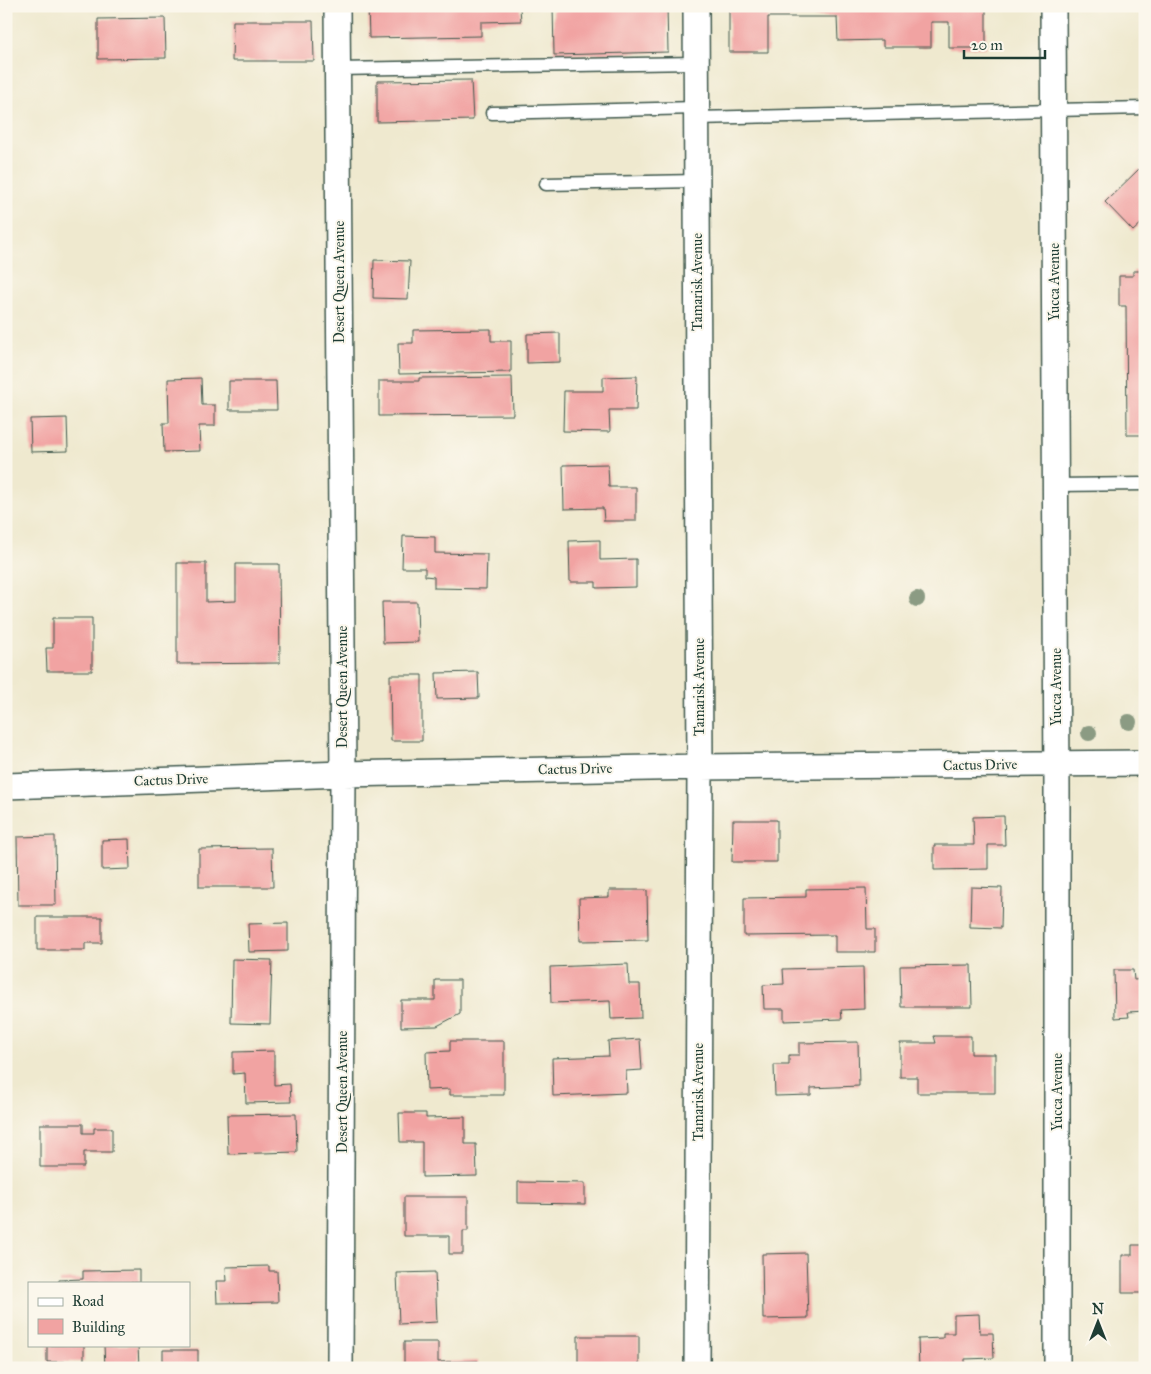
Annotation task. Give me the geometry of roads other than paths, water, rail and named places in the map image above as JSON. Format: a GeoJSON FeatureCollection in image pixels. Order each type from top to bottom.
{"type":"FeatureCollection","features":[{"type":"Feature","properties":{"kind":"street","name":"Desert Queen Avenue"},"geometry":{"type":"LineString","coordinates":[[337,6],[343,774],[340,1368]]}},
{"type":"Feature","properties":{"kind":"street","name":"Tamarisk Avenue"},"geometry":{"type":"LineString","coordinates":[[696,6],[700,767],[697,1368]]}},
{"type":"Feature","properties":{"kind":"street","name":"Yucca Avenue"},"geometry":{"type":"LineString","coordinates":[[1053,6],[1057,1368]]}},
{"type":"Feature","properties":{"kind":"street","name":"Cactus Drive"},"geometry":{"type":"LineString","coordinates":[[6,786],[343,774],[700,767],[1145,763]]}},
{"type":"Feature","properties":{"kind":"lane"},"geometry":{"type":"LineString","coordinates":[[337,69],[696,63]]}},
{"type":"Feature","properties":{"kind":"lane"},"geometry":{"type":"LineString","coordinates":[[492,113],[696,113],[1145,108]]}},
{"type":"Feature","properties":{"kind":"lane"},"geometry":{"type":"LineString","coordinates":[[546,184],[697,181]]}},
{"type":"Feature","properties":{"kind":"lane"},"geometry":{"type":"LineString","coordinates":[[1055,485],[1145,484]]}}]}
